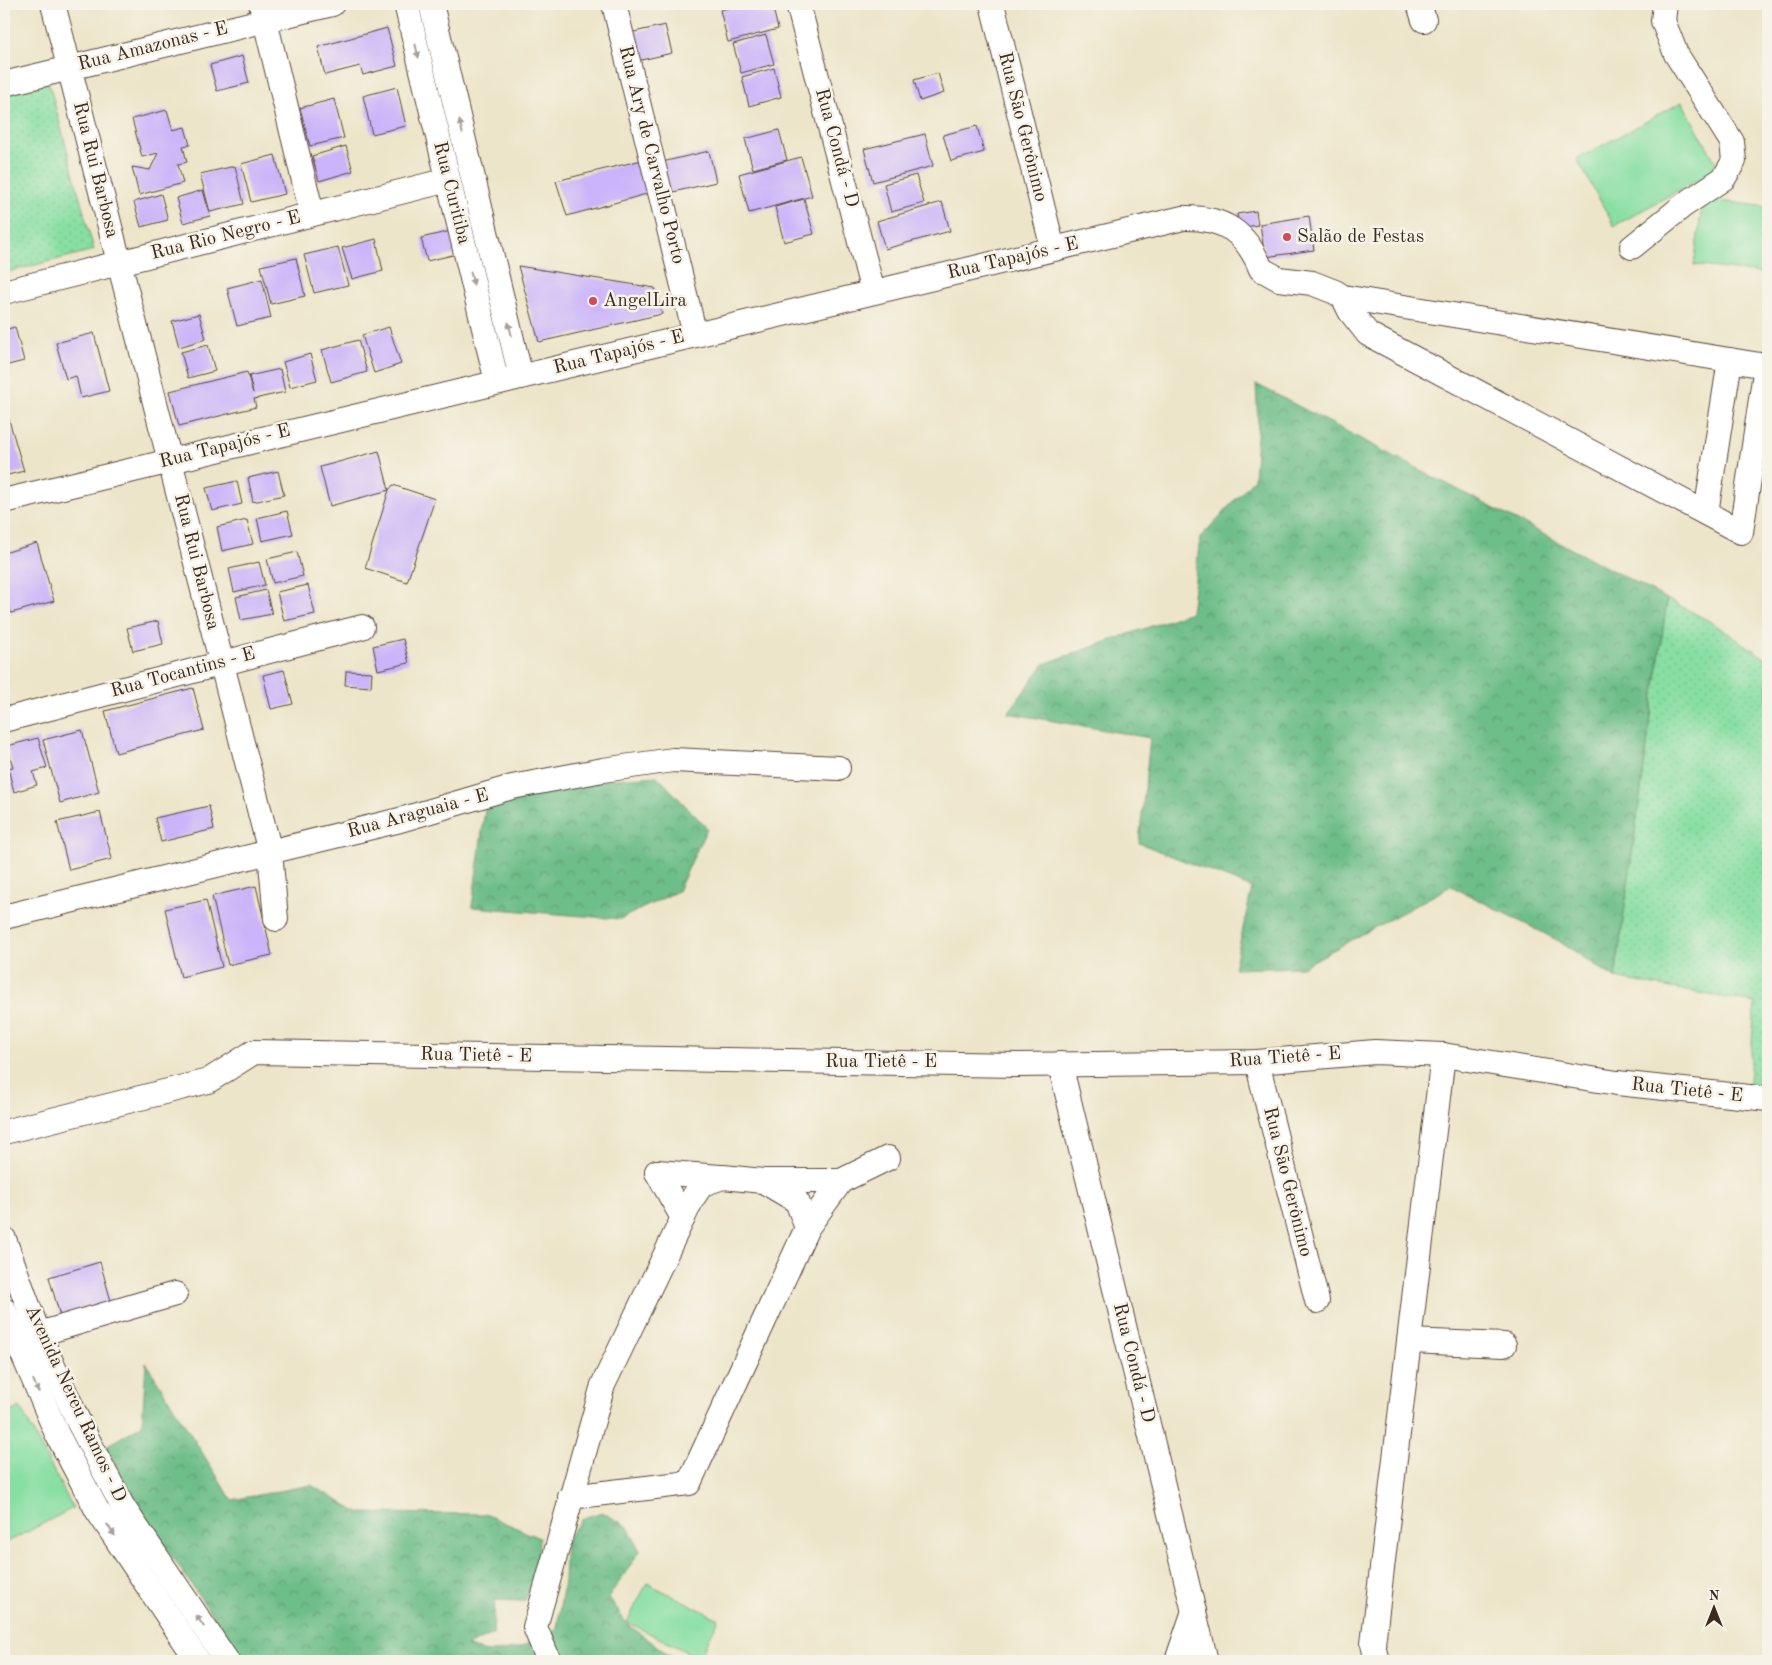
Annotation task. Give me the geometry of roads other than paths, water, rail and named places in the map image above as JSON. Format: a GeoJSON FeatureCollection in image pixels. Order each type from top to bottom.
{"type":"FeatureCollection","features":[{"type":"Feature","properties":{"kind":"street","name":"Rua Rui Barbosa"},"geometry":{"type":"LineString","coordinates":[[53,4],[270,852],[276,919]]}},
{"type":"Feature","properties":{"kind":"street","name":"Rua Amazonas - E"},"geometry":{"type":"LineString","coordinates":[[4,84],[69,68],[263,12],[332,4]]}},
{"type":"Feature","properties":{"kind":"street","name":"Rua Curitiba"},"geometry":{"type":"LineString","coordinates":[[406,4],[497,382]]}},
{"type":"Feature","properties":{"kind":"street","name":"Rua Curitiba"},"geometry":{"type":"LineString","coordinates":[[432,4],[521,377]]}},
{"type":"Feature","properties":{"kind":"street","name":"Rua Ary de Carvalho Porto"},"geometry":{"type":"LineString","coordinates":[[614,4],[695,335]]}},
{"type":"Feature","properties":{"kind":"street","name":"Rua Condá - D"},"geometry":{"type":"LineString","coordinates":[[798,4],[873,292]]}},
{"type":"Feature","properties":{"kind":"street","name":"Rua São Gerônimo"},"geometry":{"type":"LineString","coordinates":[[992,4],[1053,249]]}},
{"type":"Feature","properties":{"kind":"street"},"geometry":{"type":"LineString","coordinates":[[1632,247],[1684,205],[1724,178],[1734,161],[1732,142],[1676,54],[1663,21],[1665,4]]}},
{"type":"Feature","properties":{"kind":"street"},"geometry":{"type":"LineString","coordinates":[[263,12],[312,214]]}},
{"type":"Feature","properties":{"kind":"street","name":"Rua Rio Negro - E"},"geometry":{"type":"LineString","coordinates":[[4,292],[448,180]]}},
{"type":"Feature","properties":{"kind":"street","name":"Rua Tapajós - E"},"geometry":{"type":"LineString","coordinates":[[4,501],[1183,218],[1207,219],[1234,229],[1253,249],[1262,269],[1279,279],[1312,283],[1342,297]]}},
{"type":"Feature","properties":{"kind":"street"},"geometry":{"type":"LineString","coordinates":[[1342,297],[1766,366],[1741,532],[1368,334],[1350,311],[1342,297]]}},
{"type":"Feature","properties":{"kind":"street"},"geometry":{"type":"LineString","coordinates":[[1706,513],[1730,360]]}},
{"type":"Feature","properties":{"kind":"street","name":"Rua Tocantins - E"},"geometry":{"type":"LineString","coordinates":[[4,720],[362,627]]}},
{"type":"Feature","properties":{"kind":"street","name":"Rua Araguaia - E"},"geometry":{"type":"LineString","coordinates":[[4,917],[400,820],[512,788],[603,770],[673,760],[838,768]]}},
{"type":"Feature","properties":{"kind":"street","name":"Rua Tietê - E"},"geometry":{"type":"LineString","coordinates":[[4,1132],[208,1081],[254,1052],[1060,1064],[1257,1062],[1375,1052],[1443,1055],[1617,1083],[1768,1100]]}},
{"type":"Feature","properties":{"kind":"street"},"geometry":{"type":"LineString","coordinates":[[1378,1661],[1373,1644],[1443,1055]]}},
{"type":"Feature","properties":{"kind":"street","name":"Rua São Gerônimo"},"geometry":{"type":"LineString","coordinates":[[1257,1062],[1317,1301]]}},
{"type":"Feature","properties":{"kind":"street","name":"Rua Condá - D"},"geometry":{"type":"LineString","coordinates":[[1060,1064],[1206,1661]]}},
{"type":"Feature","properties":{"kind":"street"},"geometry":{"type":"LineString","coordinates":[[683,1218],[657,1172],[763,1181],[841,1181],[888,1158]]}},
{"type":"Feature","properties":{"kind":"street"},"geometry":{"type":"LineString","coordinates":[[549,1661],[535,1627],[603,1385],[683,1218],[702,1184],[723,1177]]}},
{"type":"Feature","properties":{"kind":"street"},"geometry":{"type":"LineString","coordinates":[[763,1181],[797,1201],[807,1228]]}},
{"type":"Feature","properties":{"kind":"street"},"geometry":{"type":"LineString","coordinates":[[570,1497],[689,1483],[807,1228],[841,1181]]}},
{"type":"Feature","properties":{"kind":"street","name":"Avenida Nereu Ramos - D"},"geometry":{"type":"LineString","coordinates":[[4,1239],[27,1337],[57,1434],[97,1510],[198,1661]]}},
{"type":"Feature","properties":{"kind":"street"},"geometry":{"type":"LineString","coordinates":[[27,1337],[175,1294]]}},
{"type":"Feature","properties":{"kind":"street","name":"Avenida Nereu Ramos - D"},"geometry":{"type":"LineString","coordinates":[[4,1310],[27,1337],[80,1423],[123,1507],[227,1661]]}},
{"type":"Feature","properties":{"kind":"street"},"geometry":{"type":"LineString","coordinates":[[1409,1341],[1504,1345]]}},
{"type":"Feature","properties":{"kind":"street"},"geometry":{"type":"LineString","coordinates":[[1177,1661],[1194,1611]]}},
{"type":"Feature","properties":{"kind":"place","name":"Salão de Festas"},"geometry":{"type":"Point","coordinates":[1287,237]}},
{"type":"Feature","properties":{"kind":"place","name":"AngelLira"},"geometry":{"type":"Point","coordinates":[593,301]}}]}
